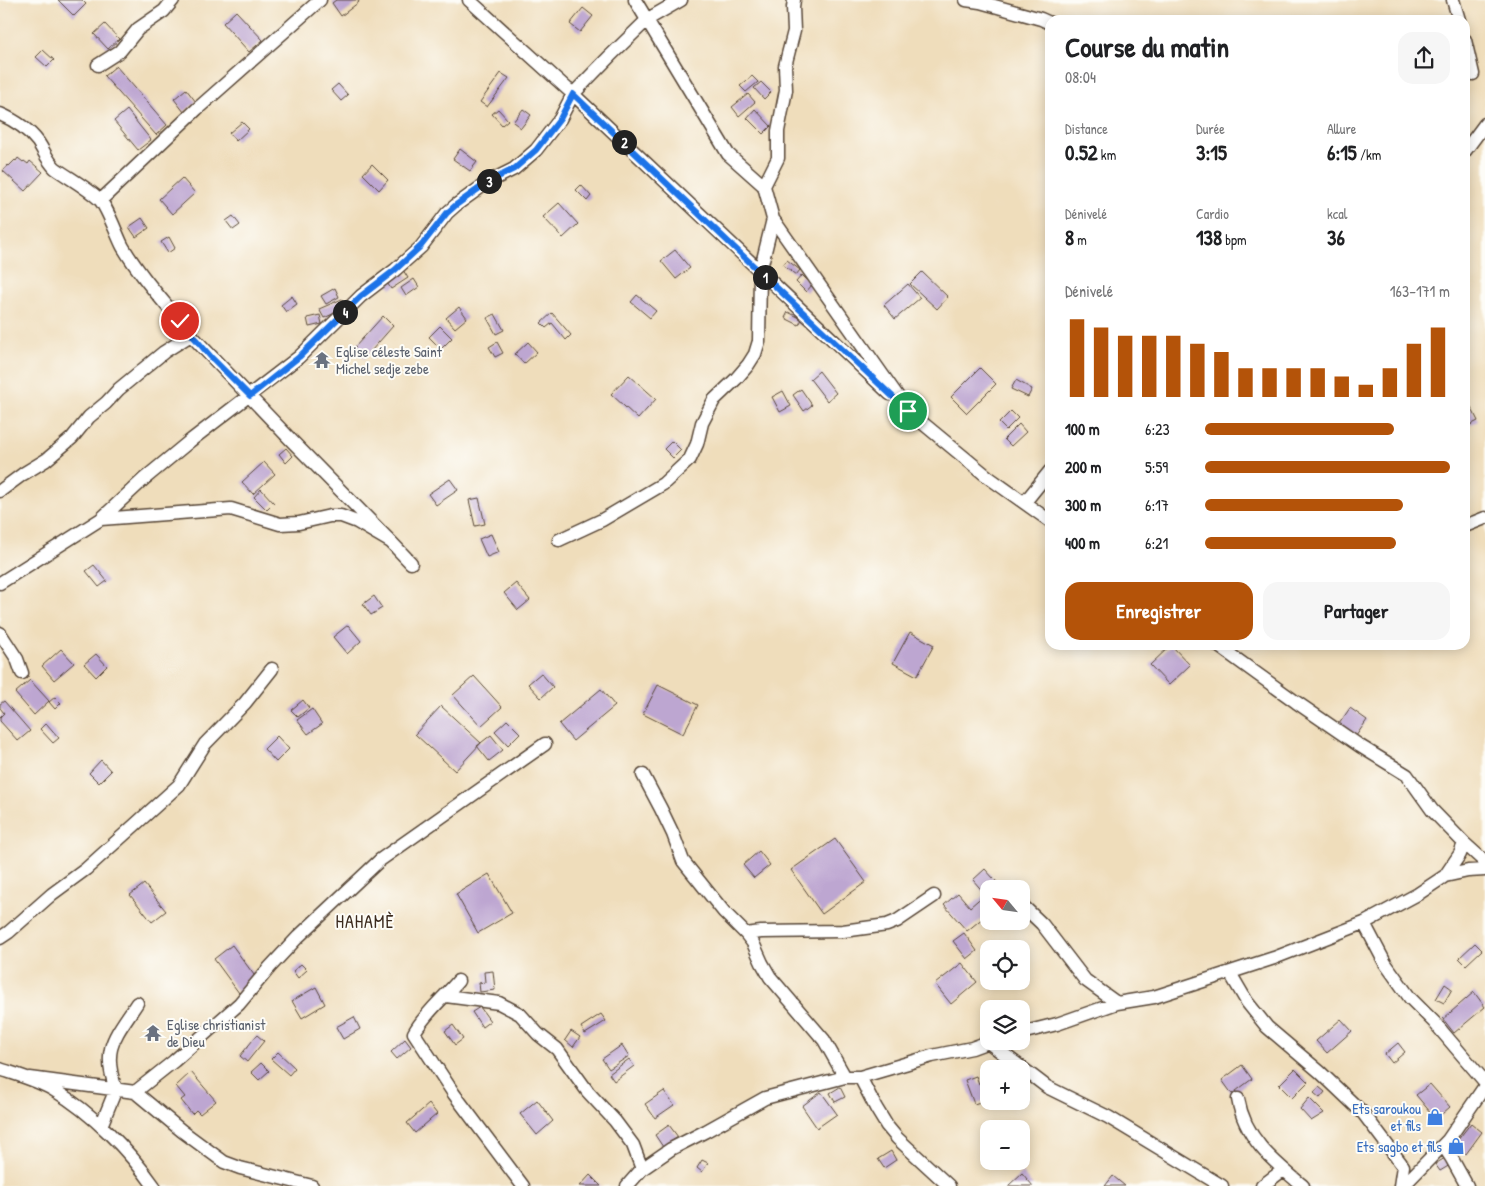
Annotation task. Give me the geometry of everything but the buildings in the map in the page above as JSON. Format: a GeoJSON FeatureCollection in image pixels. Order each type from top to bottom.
{"type":"FeatureCollection","features":[{"type":"Feature","properties":{"kind":"street"},"geometry":{"type":"LineString","coordinates":[[98,65],[120,51],[138,29],[164,11],[173,0]]}},
{"type":"Feature","properties":{"kind":"street"},"geometry":{"type":"LineString","coordinates":[[100,200],[197,109],[320,0]]}},
{"type":"Feature","properties":{"kind":"street"},"geometry":{"type":"LineString","coordinates":[[469,0],[573,94],[908,411],[988,477],[1045,517]]}},
{"type":"Feature","properties":{"kind":"street"},"geometry":{"type":"LineString","coordinates":[[635,0],[728,154],[764,186],[774,219],[908,411]]}},
{"type":"Feature","properties":{"kind":"street"},"geometry":{"type":"LineString","coordinates":[[0,583],[102,519],[190,441],[299,357],[361,296],[395,270],[421,246],[447,213],[456,205],[488,182],[514,169],[536,150],[560,119],[573,94],[648,19],[681,0]]}},
{"type":"Feature","properties":{"kind":"street"},"geometry":{"type":"LineString","coordinates":[[764,186],[778,158],[778,131],[786,90],[785,66],[794,31],[794,0]]}},
{"type":"Feature","properties":{"kind":"street"},"geometry":{"type":"LineString","coordinates":[[966,0],[980,2],[1045,21]]}},
{"type":"Feature","properties":{"kind":"street"},"geometry":{"type":"LineString","coordinates":[[1453,0],[1458,15]]}},
{"type":"Feature","properties":{"kind":"street"},"geometry":{"type":"LineString","coordinates":[[1470,59],[1474,75]]}},
{"type":"Feature","properties":{"kind":"street"},"geometry":{"type":"LineString","coordinates":[[0,114],[30,133],[55,168],[100,200],[122,246],[155,293],[211,357],[410,563]]}},
{"type":"Feature","properties":{"kind":"street"},"geometry":{"type":"LineString","coordinates":[[1470,144],[1485,124]]}},
{"type":"Feature","properties":{"kind":"street"},"geometry":{"type":"LineString","coordinates":[[558,540],[602,520],[663,484],[690,459],[702,422],[714,400],[736,379],[755,354],[759,341],[760,272],[774,219]]}},
{"type":"Feature","properties":{"kind":"street"},"geometry":{"type":"LineString","coordinates":[[0,491],[46,460],[72,438],[89,417],[119,389],[164,352],[191,335]]}},
{"type":"Feature","properties":{"kind":"street"},"geometry":{"type":"LineString","coordinates":[[1025,502],[1045,477]]}},
{"type":"Feature","properties":{"kind":"street"},"geometry":{"type":"LineString","coordinates":[[102,519],[231,509],[246,512],[264,520],[280,524],[298,524],[330,516],[341,516],[357,522],[391,542]]}},
{"type":"Feature","properties":{"kind":"street"},"geometry":{"type":"LineString","coordinates":[[1470,524],[1485,518]]}},
{"type":"Feature","properties":{"kind":"street"},"geometry":{"type":"LineString","coordinates":[[0,633],[17,659],[22,673]]}},
{"type":"Feature","properties":{"kind":"street"},"geometry":{"type":"LineString","coordinates":[[1224,650],[1296,702],[1407,775],[1432,810],[1485,862]]}},
{"type":"Feature","properties":{"kind":"street"},"geometry":{"type":"LineString","coordinates":[[0,938],[86,868],[180,785],[205,744],[245,703],[272,669]]}},
{"type":"Feature","properties":{"kind":"street"},"geometry":{"type":"LineString","coordinates":[[135,1092],[174,1061],[239,1004],[298,937],[380,860],[545,744]]}},
{"type":"Feature","properties":{"kind":"street"},"geometry":{"type":"LineString","coordinates":[[643,775],[662,809],[683,861],[724,912],[753,943],[770,977],[824,1040],[845,1077]]}},
{"type":"Feature","properties":{"kind":"street"},"geometry":{"type":"LineString","coordinates":[[1445,876],[1460,854],[1464,843]]}},
{"type":"Feature","properties":{"kind":"street"},"geometry":{"type":"LineString","coordinates":[[1030,1032],[1117,1003],[1154,997],[1290,952],[1364,924],[1418,894],[1445,876],[1468,871],[1485,870]]}},
{"type":"Feature","properties":{"kind":"street"},"geometry":{"type":"LineString","coordinates":[[746,934],[761,932],[843,931],[887,925],[897,921],[934,896]]}},
{"type":"Feature","properties":{"kind":"street"},"geometry":{"type":"LineString","coordinates":[[1030,913],[1042,924],[1085,980],[1117,1003]]}},
{"type":"Feature","properties":{"kind":"street"},"geometry":{"type":"LineString","coordinates":[[1364,924],[1385,964],[1410,998],[1434,1022],[1485,1084],[1443,1145],[1402,1186]]}},
{"type":"Feature","properties":{"kind":"street"},"geometry":{"type":"LineString","coordinates":[[1230,973],[1247,1002],[1267,1027],[1320,1072],[1363,1113],[1403,1166],[1402,1186]]}},
{"type":"Feature","properties":{"kind":"street"},"geometry":{"type":"LineString","coordinates":[[458,981],[420,1023],[414,1033],[454,1094],[522,1186]]}},
{"type":"Feature","properties":{"kind":"street"},"geometry":{"type":"LineString","coordinates":[[446,996],[499,1003],[520,1014],[538,1034],[557,1049],[588,1092],[633,1145],[642,1169]]}},
{"type":"Feature","properties":{"kind":"street"},"geometry":{"type":"LineString","coordinates":[[101,1126],[116,1089],[111,1075],[109,1058],[113,1040],[137,1003]]}},
{"type":"Feature","properties":{"kind":"street"},"geometry":{"type":"LineString","coordinates":[[627,1186],[642,1169],[670,1149],[765,1098],[845,1077],[860,1077],[932,1056],[980,1045]]}},
{"type":"Feature","properties":{"kind":"street"},"geometry":{"type":"LineString","coordinates":[[1000,1050],[1047,1087],[1108,1117],[1222,1186]]}},
{"type":"Feature","properties":{"kind":"street"},"geometry":{"type":"LineString","coordinates":[[0,1069],[30,1078],[135,1092],[182,1132],[224,1162],[240,1168],[312,1186]]}},
{"type":"Feature","properties":{"kind":"street"},"geometry":{"type":"LineString","coordinates":[[860,1077],[887,1126],[897,1138],[949,1186]]}},
{"type":"Feature","properties":{"kind":"street"},"geometry":{"type":"LineString","coordinates":[[30,1078],[54,1090],[80,1108],[101,1126],[154,1186]]}},
{"type":"Feature","properties":{"kind":"street"},"geometry":{"type":"LineString","coordinates":[[1238,1100],[1241,1114],[1255,1141],[1283,1170],[1303,1186]]}},
{"type":"Feature","properties":{"kind":"street"},"geometry":{"type":"LineString","coordinates":[[1443,1145],[1467,1186]]}},
{"type":"Feature","properties":{"kind":"street"},"geometry":{"type":"LineString","coordinates":[[1262,1186],[1283,1170]]}},
{"type":"Feature","properties":{"kind":"place","name":"Eglise céleste Saint Michel sedje zebe"},"geometry":{"type":"Point","coordinates":[322,360]}},
{"type":"Feature","properties":{"kind":"place","name":"Eglise christianist de Dieu"},"geometry":{"type":"Point","coordinates":[153,1033]}},
{"type":"Feature","properties":{"kind":"place","name":"Ets saroukou et fils"},"geometry":{"type":"Point","coordinates":[1435,1117]}},
{"type":"Feature","properties":{"kind":"place","name":"Ets sagbo et fils"},"geometry":{"type":"Point","coordinates":[1456,1146]}},
{"type":"Feature","properties":{"kind":"district","name":"HAHAMÈ"},"geometry":{"type":"Point","coordinates":[365,921]}},
{"type":"Feature","properties":{"kind":"route"},"geometry":{"type":"LineString","coordinates":[[180,321],[211,357],[250,396],[299,357],[361,296],[395,270],[421,246],[447,213],[456,205],[488,182],[514,169],[536,150],[560,119],[573,94],[908,411]]}}]}
